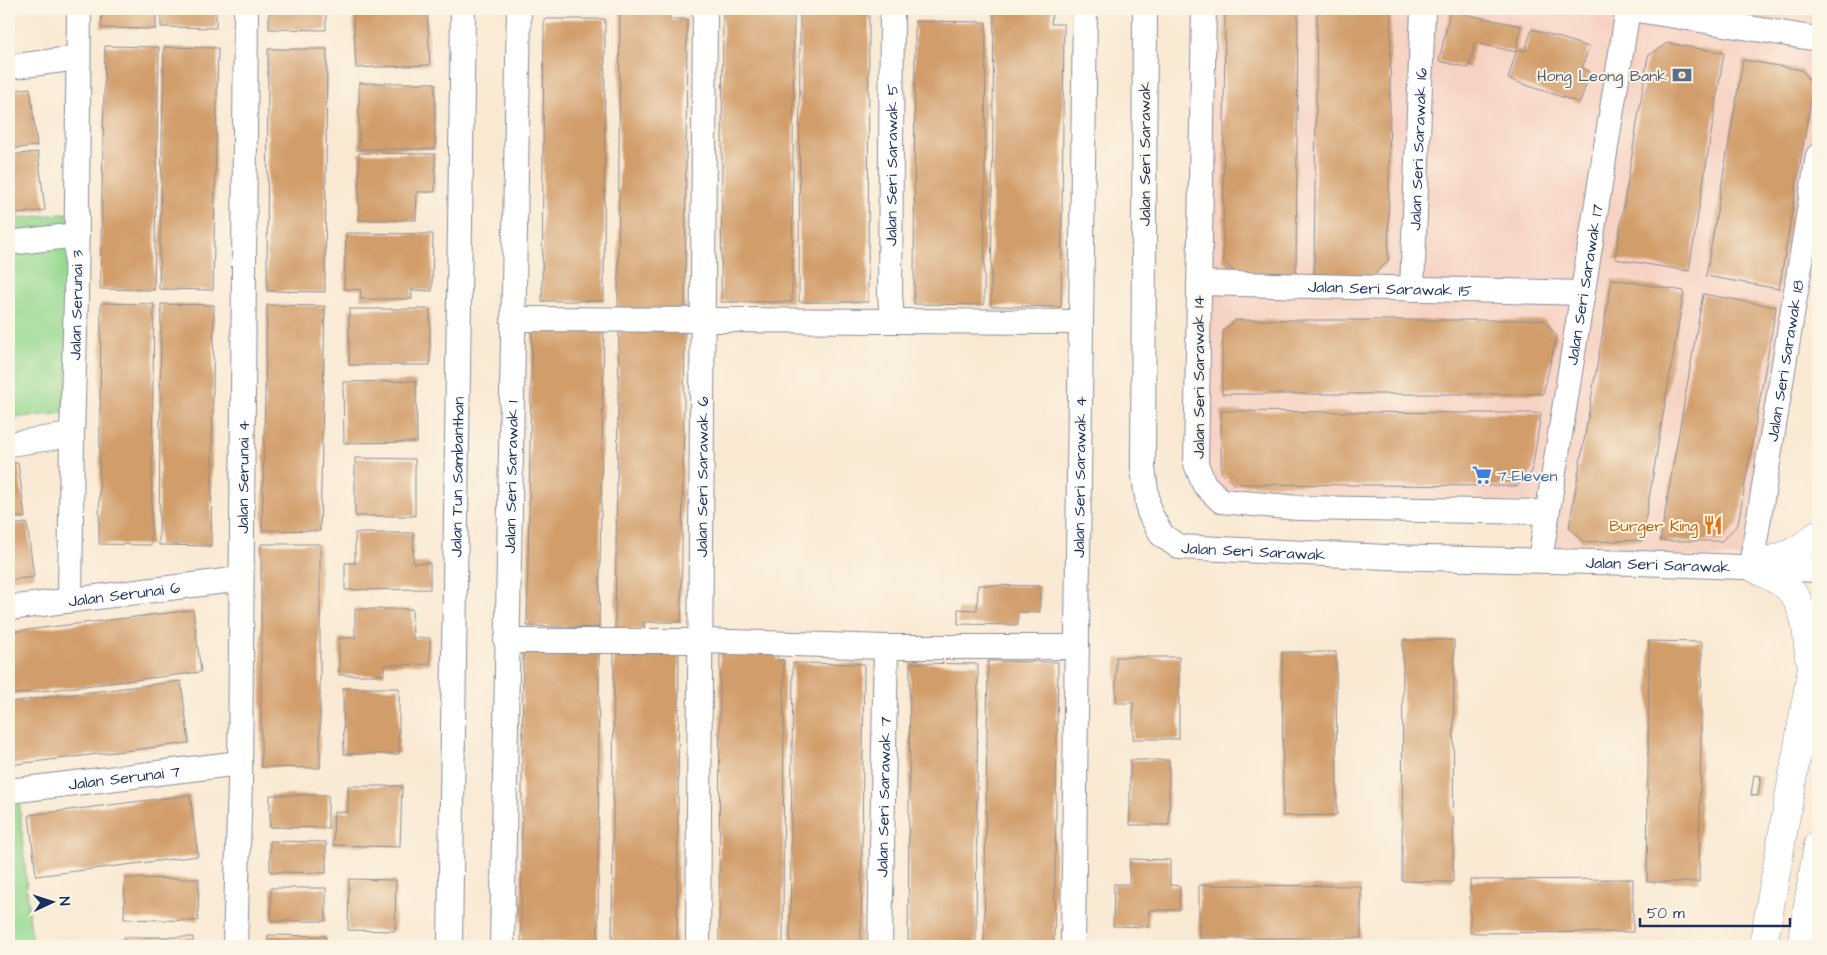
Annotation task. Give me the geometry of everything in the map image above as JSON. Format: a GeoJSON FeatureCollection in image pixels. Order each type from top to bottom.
{"type":"FeatureCollection","features":[{"type":"Feature","properties":{"kind":"main road"},"geometry":{"type":"LineString","coordinates":[[1751,566],[1789,555],[1808,544],[1818,534]]}},
{"type":"Feature","properties":{"kind":"main road"},"geometry":{"type":"LineString","coordinates":[[1751,566],[1788,588],[1798,602],[1806,627],[1811,675]]}},
{"type":"Feature","properties":{"kind":"main road"},"geometry":{"type":"LineString","coordinates":[[1763,946],[1808,747],[1811,675],[1818,633]]}},
{"type":"Feature","properties":{"kind":"main road"},"geometry":{"type":"LineString","coordinates":[[1801,946],[1818,845]]}},
{"type":"Feature","properties":{"kind":"street","name":"Jalan Serunai 3"},"geometry":{"type":"LineString","coordinates":[[70,600],[79,9]]}},
{"type":"Feature","properties":{"kind":"street","name":"Jalan Serunai 4"},"geometry":{"type":"LineString","coordinates":[[234,946],[240,763],[246,9]]}},
{"type":"Feature","properties":{"kind":"street","name":"Jalan Tun Sambanthan"},"geometry":{"type":"LineString","coordinates":[[450,946],[463,9]]}},
{"type":"Feature","properties":{"kind":"street","name":"Jalan Seri Sarawak 1"},"geometry":{"type":"LineString","coordinates":[[502,946],[506,641],[519,9]]}},
{"type":"Feature","properties":{"kind":"street","name":"Jalan Seri Sarawak 6"},"geometry":{"type":"LineString","coordinates":[[698,946],[702,642],[705,9]]}},
{"type":"Feature","properties":{"kind":"street","name":"Jalan Seri Sarawak 5"},"geometry":{"type":"LineString","coordinates":[[892,9],[890,293],[892,322]]}},
{"type":"Feature","properties":{"kind":"street","name":"Jalan Seri Sarawak 4"},"geometry":{"type":"LineString","coordinates":[[1073,946],[1085,9]]}},
{"type":"Feature","properties":{"kind":"street","name":"Jalan Seri Sarawak"},"geometry":{"type":"LineString","coordinates":[[1145,9],[1143,468],[1149,512],[1162,534],[1179,547],[1386,557],[1751,566],[1818,570]]}},
{"type":"Feature","properties":{"kind":"street","name":"Jalan Seri Sarawak 14"},"geometry":{"type":"LineString","coordinates":[[1204,9],[1196,464],[1204,484],[1221,501],[1299,508],[1546,512]]}},
{"type":"Feature","properties":{"kind":"street","name":"Jalan Seri Sarawak 16"},"geometry":{"type":"LineString","coordinates":[[1412,289],[1423,9]]}},
{"type":"Feature","properties":{"kind":"street"},"geometry":{"type":"LineString","coordinates":[[1630,9],[1818,39]]}},
{"type":"Feature","properties":{"kind":"street","name":"Jalan Seri Sarawak 17"},"geometry":{"type":"LineString","coordinates":[[1540,560],[1546,512],[1630,9]]}},
{"type":"Feature","properties":{"kind":"street"},"geometry":{"type":"LineString","coordinates":[[9,67],[78,58]]}},
{"type":"Feature","properties":{"kind":"street","name":"Jalan Seri Sarawak 18"},"geometry":{"type":"LineString","coordinates":[[1751,566],[1818,156]]}},
{"type":"Feature","properties":{"kind":"street"},"geometry":{"type":"LineString","coordinates":[[9,243],[77,235]]}},
{"type":"Feature","properties":{"kind":"street","name":"Jalan Seri Sarawak 15"},"geometry":{"type":"LineString","coordinates":[[1199,282],[1582,293]]}},
{"type":"Feature","properties":{"kind":"street"},"geometry":{"type":"LineString","coordinates":[[513,320],[1081,322]]}},
{"type":"Feature","properties":{"kind":"street"},"geometry":{"type":"LineString","coordinates":[[9,444],[72,435]]}},
{"type":"Feature","properties":{"kind":"street","name":"Jalan Serunai 6"},"geometry":{"type":"LineString","coordinates":[[9,608],[241,580]]}},
{"type":"Feature","properties":{"kind":"street"},"geometry":{"type":"LineString","coordinates":[[506,641],[702,642],[886,647],[1077,647]]}},
{"type":"Feature","properties":{"kind":"street","name":"Jalan Seri Sarawak 7"},"geometry":{"type":"LineString","coordinates":[[880,946],[886,647]]}},
{"type":"Feature","properties":{"kind":"street","name":"Jalan Serunai 7"},"geometry":{"type":"LineString","coordinates":[[9,791],[240,763]]}},
{"type":"Feature","properties":{"kind":"shaded area"},"geometry":{"type":"Polygon","coordinates":[[[1211,9],[1818,9],[1818,112],[1744,558],[1548,553],[1555,502],[1315,501],[1226,492],[1213,482],[1204,463],[1211,9]]]}},
{"type":"Feature","properties":{"kind":"green space"},"geometry":{"type":"Polygon","coordinates":[[[71,213],[66,413],[9,418],[9,219],[71,213]]]}},
{"type":"Feature","properties":{"kind":"green space"},"geometry":{"type":"Polygon","coordinates":[[[19,799],[32,946],[9,946],[9,801],[19,799]]]}},
{"type":"Feature","properties":{"kind":"building"},"geometry":{"type":"Polygon","coordinates":[[[102,9],[156,9],[156,29],[101,28],[102,9]]]}},
{"type":"Feature","properties":{"kind":"building"},"geometry":{"type":"Polygon","coordinates":[[[161,9],[216,9],[216,28],[161,27],[161,9]]]}},
{"type":"Feature","properties":{"kind":"building"},"geometry":{"type":"Polygon","coordinates":[[[269,9],[326,9],[326,30],[269,29],[269,9]]]}},
{"type":"Feature","properties":{"kind":"building"},"geometry":{"type":"Polygon","coordinates":[[[427,9],[430,65],[356,68],[353,10],[427,9]]]}},
{"type":"Feature","properties":{"kind":"building"},"geometry":{"type":"Polygon","coordinates":[[[620,9],[670,9],[670,19],[687,19],[685,310],[618,309],[620,9]]]}},
{"type":"Feature","properties":{"kind":"building"},"geometry":{"type":"Polygon","coordinates":[[[800,9],[830,9],[830,13],[869,13],[868,302],[799,302],[800,9]]]}},
{"type":"Feature","properties":{"kind":"building"},"geometry":{"type":"Polygon","coordinates":[[[994,9],[1052,9],[1051,24],[1064,24],[1061,307],[991,306],[994,9]]]}},
{"type":"Feature","properties":{"kind":"building"},"geometry":{"type":"Polygon","coordinates":[[[1225,9],[1298,9],[1296,274],[1236,274],[1223,260],[1225,9]]]}},
{"type":"Feature","properties":{"kind":"building"},"geometry":{"type":"Polygon","coordinates":[[[1317,9],[1386,9],[1391,14],[1388,261],[1374,275],[1314,274],[1317,9]]]}},
{"type":"Feature","properties":{"kind":"building"},"geometry":{"type":"Polygon","coordinates":[[[1450,11],[1521,26],[1516,52],[1475,43],[1469,68],[1439,61],[1450,11]]]}},
{"type":"Feature","properties":{"kind":"building"},"geometry":{"type":"Polygon","coordinates":[[[723,12],[794,13],[792,302],[721,302],[723,12]]]}},
{"type":"Feature","properties":{"kind":"building"},"geometry":{"type":"Polygon","coordinates":[[[544,19],[605,19],[604,301],[542,301],[544,19]]]}},
{"type":"Feature","properties":{"kind":"building"},"geometry":{"type":"Polygon","coordinates":[[[915,21],[986,22],[984,305],[914,304],[915,21]]]}},
{"type":"Feature","properties":{"kind":"building"},"geometry":{"type":"Polygon","coordinates":[[[1532,29],[1589,47],[1582,69],[1590,72],[1580,103],[1508,79],[1517,49],[1525,51],[1532,29]]]}},
{"type":"Feature","properties":{"kind":"building"},"geometry":{"type":"Polygon","coordinates":[[[1667,43],[1724,53],[1689,271],[1615,259],[1648,56],[1667,43]]]}},
{"type":"Feature","properties":{"kind":"building"},"geometry":{"type":"Polygon","coordinates":[[[105,46],[159,47],[154,290],[100,289],[105,46]]]}},
{"type":"Feature","properties":{"kind":"building"},"geometry":{"type":"Polygon","coordinates":[[[164,47],[218,48],[213,290],[159,289],[164,47]]]}},
{"type":"Feature","properties":{"kind":"building"},"geometry":{"type":"Polygon","coordinates":[[[268,49],[327,49],[325,292],[267,291],[268,49]]]}},
{"type":"Feature","properties":{"kind":"building"},"geometry":{"type":"Polygon","coordinates":[[[1743,60],[1802,70],[1813,87],[1779,289],[1706,276],[1743,60]]]}},
{"type":"Feature","properties":{"kind":"building"},"geometry":{"type":"Polygon","coordinates":[[[359,83],[435,83],[435,149],[359,149],[359,83]]]}},
{"type":"Feature","properties":{"kind":"building"},"geometry":{"type":"Polygon","coordinates":[[[30,88],[37,146],[9,149],[9,91],[30,88]]]}},
{"type":"Feature","properties":{"kind":"building"},"geometry":{"type":"Polygon","coordinates":[[[38,152],[45,210],[9,215],[9,155],[38,152]]]}},
{"type":"Feature","properties":{"kind":"building"},"geometry":{"type":"Polygon","coordinates":[[[359,153],[435,154],[435,192],[417,192],[416,220],[359,220],[359,153]]]}},
{"type":"Feature","properties":{"kind":"building"},"geometry":{"type":"Polygon","coordinates":[[[346,233],[433,234],[432,291],[412,290],[412,299],[360,299],[361,290],[344,289],[346,233]]]}},
{"type":"Feature","properties":{"kind":"building"},"geometry":{"type":"Polygon","coordinates":[[[1612,279],[1684,291],[1642,540],[1583,542],[1569,527],[1612,279]]]}},
{"type":"Feature","properties":{"kind":"building"},"geometry":{"type":"Polygon","coordinates":[[[1703,294],[1776,307],[1738,524],[1722,541],[1660,541],[1703,294]]]}},
{"type":"Feature","properties":{"kind":"building"},"geometry":{"type":"Polygon","coordinates":[[[101,303],[154,304],[151,545],[99,544],[101,303]]]}},
{"type":"Feature","properties":{"kind":"building"},"geometry":{"type":"Polygon","coordinates":[[[161,304],[214,305],[211,546],[159,545],[161,304]]]}},
{"type":"Feature","properties":{"kind":"building"},"geometry":{"type":"Polygon","coordinates":[[[267,305],[325,306],[320,531],[262,530],[267,305]]]}},
{"type":"Feature","properties":{"kind":"building"},"geometry":{"type":"Polygon","coordinates":[[[349,309],[430,309],[430,365],[349,365],[349,309]]]}},
{"type":"Feature","properties":{"kind":"building"},"geometry":{"type":"Polygon","coordinates":[[[1236,320],[1544,320],[1557,336],[1543,394],[1222,394],[1223,331],[1236,320]]]}},
{"type":"Feature","properties":{"kind":"building"},"geometry":{"type":"Polygon","coordinates":[[[532,325],[604,326],[599,628],[527,626],[532,325]]]}},
{"type":"Feature","properties":{"kind":"building"},"geometry":{"type":"Polygon","coordinates":[[[619,328],[685,329],[681,622],[644,622],[644,630],[615,629],[619,328]]]}},
{"type":"Feature","properties":{"kind":"building"},"geometry":{"type":"Polygon","coordinates":[[[416,381],[417,442],[344,443],[343,382],[416,381]]]}},
{"type":"Feature","properties":{"kind":"building"},"geometry":{"type":"Polygon","coordinates":[[[1221,411],[1541,413],[1532,472],[1517,486],[1497,486],[1233,484],[1221,472],[1221,411]]]}},
{"type":"Feature","properties":{"kind":"building"},"geometry":{"type":"Polygon","coordinates":[[[355,458],[415,459],[415,516],[355,516],[355,458]]]}},
{"type":"Feature","properties":{"kind":"building"},"geometry":{"type":"Polygon","coordinates":[[[18,463],[25,517],[9,519],[9,464],[18,463]]]}},
{"type":"Feature","properties":{"kind":"building"},"geometry":{"type":"Polygon","coordinates":[[[27,523],[34,577],[9,580],[9,525],[27,523]]]}},
{"type":"Feature","properties":{"kind":"building"},"geometry":{"type":"Polygon","coordinates":[[[355,533],[414,533],[413,563],[430,563],[430,589],[345,590],[345,563],[355,563],[355,533]]]}},
{"type":"Feature","properties":{"kind":"building"},"geometry":{"type":"Polygon","coordinates":[[[261,544],[320,544],[320,768],[261,767],[261,544]]]}},
{"type":"Feature","properties":{"kind":"building"},"geometry":{"type":"Polygon","coordinates":[[[978,585],[1040,586],[1040,612],[1018,612],[1018,625],[958,624],[958,609],[977,610],[978,585]]]}},
{"type":"Feature","properties":{"kind":"building"},"geometry":{"type":"Polygon","coordinates":[[[355,609],[412,609],[413,638],[430,638],[430,664],[384,665],[384,675],[339,675],[339,638],[355,638],[355,609]]]}},
{"type":"Feature","properties":{"kind":"building"},"geometry":{"type":"Polygon","coordinates":[[[193,610],[201,672],[9,695],[9,632],[193,610]]]}},
{"type":"Feature","properties":{"kind":"building"},"geometry":{"type":"Polygon","coordinates":[[[1403,640],[1454,640],[1453,882],[1402,881],[1403,640]]]}},
{"type":"Feature","properties":{"kind":"building"},"geometry":{"type":"Polygon","coordinates":[[[1649,641],[1702,642],[1699,882],[1647,882],[1649,641]]]}},
{"type":"Feature","properties":{"kind":"building"},"geometry":{"type":"Polygon","coordinates":[[[523,648],[599,648],[598,942],[521,942],[523,648]]]}},
{"type":"Feature","properties":{"kind":"building"},"geometry":{"type":"Polygon","coordinates":[[[614,649],[679,650],[677,945],[612,946],[614,649]]]}},
{"type":"Feature","properties":{"kind":"building"},"geometry":{"type":"Polygon","coordinates":[[[720,650],[777,651],[777,660],[784,660],[783,943],[719,943],[720,650]]]}},
{"type":"Feature","properties":{"kind":"building"},"geometry":{"type":"Polygon","coordinates":[[[1282,652],[1336,652],[1337,815],[1283,816],[1282,652]]]}},
{"type":"Feature","properties":{"kind":"building"},"geometry":{"type":"Polygon","coordinates":[[[1116,657],[1179,657],[1179,739],[1133,739],[1133,703],[1116,703],[1116,657]]]}},
{"type":"Feature","properties":{"kind":"building"},"geometry":{"type":"Polygon","coordinates":[[[988,661],[1058,662],[1054,946],[984,946],[988,661]]]}},
{"type":"Feature","properties":{"kind":"building"},"geometry":{"type":"Polygon","coordinates":[[[793,663],[864,664],[861,944],[790,943],[793,663]]]}},
{"type":"Feature","properties":{"kind":"building"},"geometry":{"type":"Polygon","coordinates":[[[910,663],[978,664],[976,946],[908,946],[910,663]]]}},
{"type":"Feature","properties":{"kind":"building"},"geometry":{"type":"Polygon","coordinates":[[[181,681],[189,743],[9,765],[9,702],[181,681]]]}},
{"type":"Feature","properties":{"kind":"building"},"geometry":{"type":"Polygon","coordinates":[[[343,688],[399,688],[399,754],[344,754],[343,688]]]}},
{"type":"Feature","properties":{"kind":"building"},"geometry":{"type":"Polygon","coordinates":[[[1130,760],[1169,760],[1169,825],[1130,825],[1130,760]]]}},
{"type":"Feature","properties":{"kind":"building"},"geometry":{"type":"Polygon","coordinates":[[[1754,775],[1761,776],[1758,796],[1751,795],[1754,775]]]}},
{"type":"Feature","properties":{"kind":"building"},"geometry":{"type":"Polygon","coordinates":[[[348,786],[402,786],[400,847],[333,845],[334,812],[348,812],[348,786]]]}},
{"type":"Feature","properties":{"kind":"building"},"geometry":{"type":"Polygon","coordinates":[[[190,795],[198,856],[36,876],[29,815],[190,795]]]}},
{"type":"Feature","properties":{"kind":"building"},"geometry":{"type":"Polygon","coordinates":[[[270,795],[328,795],[328,828],[270,827],[270,795]]]}},
{"type":"Feature","properties":{"kind":"building"},"geometry":{"type":"Polygon","coordinates":[[[270,841],[326,842],[326,873],[270,872],[270,841]]]}},
{"type":"Feature","properties":{"kind":"building"},"geometry":{"type":"Polygon","coordinates":[[[1130,859],[1170,860],[1170,885],[1180,886],[1179,910],[1149,910],[1149,927],[1113,926],[1114,884],[1129,884],[1130,859]]]}},
{"type":"Feature","properties":{"kind":"building"},"geometry":{"type":"Polygon","coordinates":[[[125,878],[199,879],[198,921],[124,919],[125,878]]]}},
{"type":"Feature","properties":{"kind":"building"},"geometry":{"type":"Polygon","coordinates":[[[349,879],[396,880],[395,931],[348,930],[349,879]]]}},
{"type":"Feature","properties":{"kind":"building"},"geometry":{"type":"Polygon","coordinates":[[[1633,879],[1633,932],[1470,933],[1470,880],[1633,879]]]}},
{"type":"Feature","properties":{"kind":"building"},"geometry":{"type":"Polygon","coordinates":[[[1199,885],[1361,886],[1361,938],[1199,938],[1199,885]]]}},
{"type":"Feature","properties":{"kind":"building"},"geometry":{"type":"Polygon","coordinates":[[[271,888],[326,888],[326,921],[271,921],[271,888]]]}},
{"type":"Feature","properties":{"kind":"building"},"geometry":{"type":"Polygon","coordinates":[[[268,935],[326,936],[325,946],[267,946],[268,935]]]}},
{"type":"Feature","properties":{"kind":"building"},"geometry":{"type":"Polygon","coordinates":[[[124,937],[193,937],[193,946],[124,946],[124,937]]]}},
{"type":"Feature","properties":{"kind":"place","name":"Hong Leong Bank"},"geometry":{"type":"Point","coordinates":[1682,75]}},
{"type":"Feature","properties":{"kind":"place","name":"7-Eleven"},"geometry":{"type":"Point","coordinates":[1482,475]}},
{"type":"Feature","properties":{"kind":"place","name":"Burger King"},"geometry":{"type":"Point","coordinates":[1713,525]}}]}
